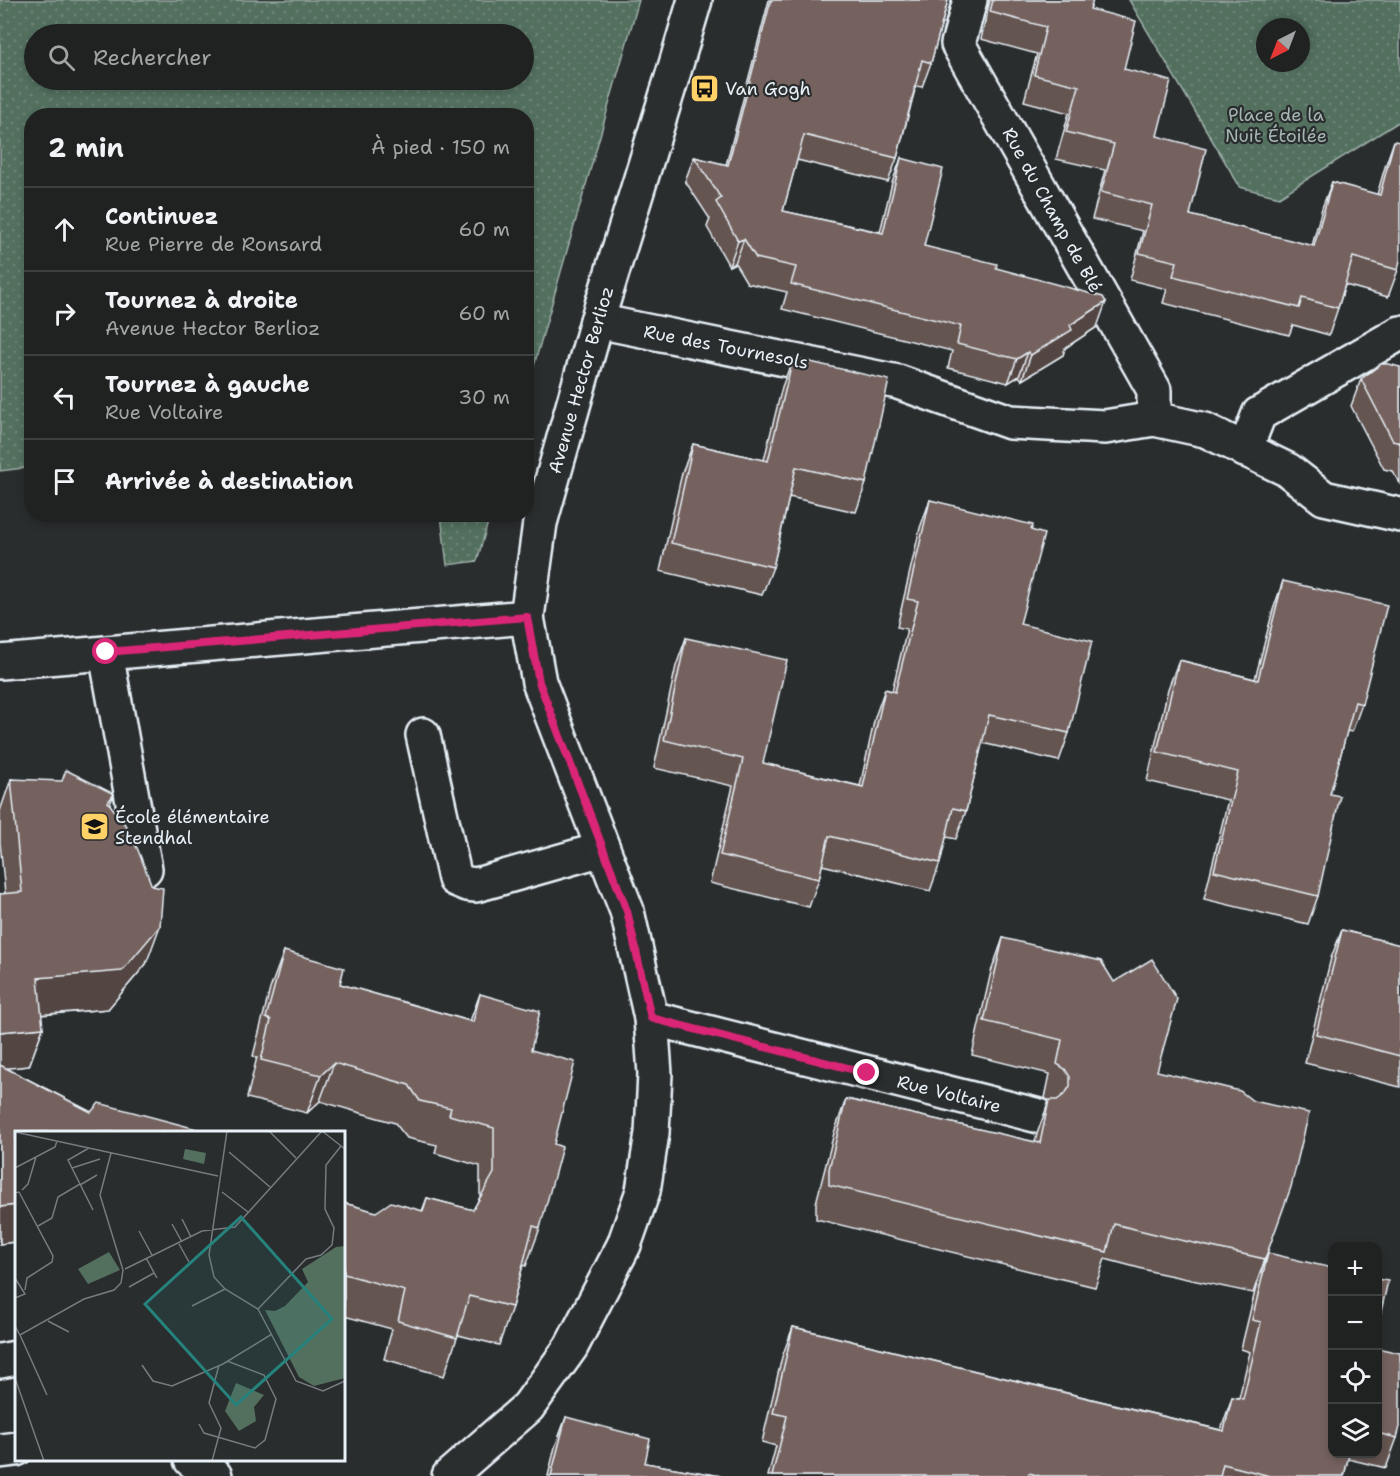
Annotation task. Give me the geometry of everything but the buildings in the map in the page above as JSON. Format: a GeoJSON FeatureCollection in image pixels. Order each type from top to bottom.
{"type":"FeatureCollection","features":[{"type":"Feature","properties":{"kind":"street","name":"Avenue Hector Berlioz"},"geometry":{"type":"LineString","coordinates":[[449,1476],[528,1407],[571,1347],[624,1245],[643,1191],[652,1133],[655,1074],[651,1018],[627,911],[539,682],[527,617],[540,523],[597,321],[695,0]]}},
{"type":"Feature","properties":{"kind":"street","name":"Rue du Champ de Blé"},"geometry":{"type":"LineString","coordinates":[[970,0],[958,44],[1154,390],[1154,419]]}},
{"type":"Feature","properties":{"kind":"street","name":"Rue des Tournesols"},"geometry":{"type":"LineString","coordinates":[[597,321],[898,382],[1010,422],[1105,427],[1154,419],[1205,430],[1288,470],[1324,498],[1400,515]]}},
{"type":"Feature","properties":{"kind":"street"},"geometry":{"type":"LineString","coordinates":[[1245,450],[1259,414],[1400,333]]}},
{"type":"Feature","properties":{"kind":"street"},"geometry":{"type":"LineString","coordinates":[[0,662],[527,617]]}},
{"type":"Feature","properties":{"kind":"street"},"geometry":{"type":"LineString","coordinates":[[106,652],[145,869]]}},
{"type":"Feature","properties":{"kind":"street"},"geometry":{"type":"LineString","coordinates":[[423,735],[455,879],[476,885],[603,849]]}},
{"type":"Feature","properties":{"kind":"street","name":"Rue Voltaire"},"geometry":{"type":"LineString","coordinates":[[651,1018],[1039,1116]]}},
{"type":"Feature","properties":{"kind":"street"},"geometry":{"type":"LineString","coordinates":[[0,1360],[15,1358]]}},
{"type":"Feature","properties":{"kind":"street"},"geometry":{"type":"LineString","coordinates":[[0,1450],[15,1449]]}},
{"type":"Feature","properties":{"kind":"street"},"geometry":{"type":"LineString","coordinates":[[192,1461],[215,1476]]}},
{"type":"Feature","properties":{"kind":"green space"},"geometry":{"type":"Polygon","coordinates":[[[0,0],[639,0],[534,366],[534,108],[24,108],[24,468],[0,471],[0,0]]]}},
{"type":"Feature","properties":{"kind":"green space","name":"Place de la Nuit Étoilée"},"geometry":{"type":"Polygon","coordinates":[[[1129,0],[1400,0],[1400,121],[1279,197],[1240,187],[1129,0]]]}},
{"type":"Feature","properties":{"kind":"green space"},"geometry":{"type":"Polygon","coordinates":[[[442,522],[488,522],[477,561],[447,565],[442,522]]]}},
{"type":"Feature","properties":{"kind":"place","name":"Van Gogh"},"geometry":{"type":"Point","coordinates":[704,89]}},
{"type":"Feature","properties":{"kind":"place","name":"École élémentaire Stendhal"},"geometry":{"type":"Point","coordinates":[94,827]}},
{"type":"Feature","properties":{"kind":"route"},"geometry":{"type":"LineString","coordinates":[[106,652],[527,617],[539,682],[627,911],[651,1018],[867,1073]]}}]}
